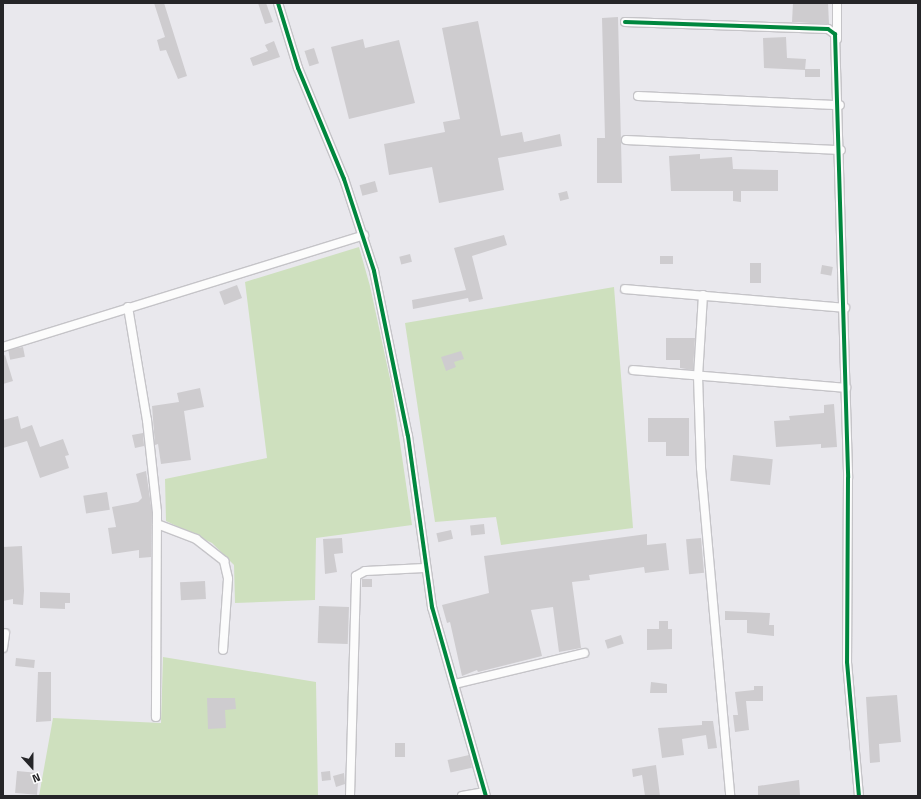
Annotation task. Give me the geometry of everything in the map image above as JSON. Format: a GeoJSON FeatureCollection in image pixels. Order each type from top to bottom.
{"type":"FeatureCollection","features":[{"type":"Feature","properties":{"kind":"street"},"geometry":{"type":"LineString","coordinates":[[278,3],[298,68],[364,235],[387,322],[408,436],[425,568],[432,607],[486,794],[462,796]]}},
{"type":"Feature","properties":{"kind":"street"},"geometry":{"type":"LineString","coordinates":[[836,3],[845,308],[847,662],[859,796]]}},
{"type":"Feature","properties":{"kind":"street"},"geometry":{"type":"LineString","coordinates":[[625,22],[828,29],[835,34],[838,42]]}},
{"type":"Feature","properties":{"kind":"street"},"geometry":{"type":"LineString","coordinates":[[638,96],[840,105]]}},
{"type":"Feature","properties":{"kind":"street"},"geometry":{"type":"LineString","coordinates":[[626,140],[841,150]]}},
{"type":"Feature","properties":{"kind":"street"},"geometry":{"type":"LineString","coordinates":[[3,347],[364,235]]}},
{"type":"Feature","properties":{"kind":"street"},"geometry":{"type":"LineString","coordinates":[[625,289],[845,308]]}},
{"type":"Feature","properties":{"kind":"street"},"geometry":{"type":"LineString","coordinates":[[703,296],[698,376],[703,500],[730,796]]}},
{"type":"Feature","properties":{"kind":"street"},"geometry":{"type":"LineString","coordinates":[[128,307],[147,420],[158,524],[156,717]]}},
{"type":"Feature","properties":{"kind":"street"},"geometry":{"type":"LineString","coordinates":[[633,370],[846,388]]}},
{"type":"Feature","properties":{"kind":"street"},"geometry":{"type":"LineString","coordinates":[[158,524],[196,540],[224,561],[228,579],[223,650]]}},
{"type":"Feature","properties":{"kind":"street"},"geometry":{"type":"LineString","coordinates":[[350,796],[356,576],[365,571],[425,568]]}},
{"type":"Feature","properties":{"kind":"street"},"geometry":{"type":"LineString","coordinates":[[3,648],[5,633]]}},
{"type":"Feature","properties":{"kind":"street"},"geometry":{"type":"LineString","coordinates":[[455,684],[584,653]]}},
{"type":"Feature","properties":{"kind":"green space"},"geometry":{"type":"Polygon","coordinates":[[[359,247],[370,286],[392,388],[412,525],[316,538],[315,600],[235,603],[234,565],[212,543],[166,521],[165,479],[267,458],[245,282],[359,247]]]}},
{"type":"Feature","properties":{"kind":"green space"},"geometry":{"type":"Polygon","coordinates":[[[614,287],[633,528],[501,545],[496,517],[435,522],[405,323],[614,287]]]}},
{"type":"Feature","properties":{"kind":"green space"},"geometry":{"type":"Polygon","coordinates":[[[163,657],[316,682],[318,796],[39,796],[53,718],[161,723],[163,657]]]}},
{"type":"Feature","properties":{"kind":"building"},"geometry":{"type":"Polygon","coordinates":[[[154,3],[164,3],[187,76],[178,79],[166,50],[160,51],[157,40],[165,37],[154,3]]]}},
{"type":"Feature","properties":{"kind":"building"},"geometry":{"type":"Polygon","coordinates":[[[258,3],[266,3],[273,22],[265,24],[258,3]]]}},
{"type":"Feature","properties":{"kind":"building"},"geometry":{"type":"Polygon","coordinates":[[[793,3],[828,3],[829,24],[792,22],[793,3]]]}},
{"type":"Feature","properties":{"kind":"building"},"geometry":{"type":"Polygon","coordinates":[[[618,17],[622,183],[597,183],[597,138],[605,138],[602,18],[618,17]]]}},
{"type":"Feature","properties":{"kind":"building"},"geometry":{"type":"Polygon","coordinates":[[[478,21],[501,136],[522,132],[524,142],[560,134],[562,146],[498,158],[504,190],[439,203],[432,167],[389,175],[384,144],[445,132],[443,122],[460,119],[442,28],[478,21]]]}},
{"type":"Feature","properties":{"kind":"building"},"geometry":{"type":"Polygon","coordinates":[[[786,37],[787,58],[806,59],[805,70],[764,68],[763,38],[786,37]]]}},
{"type":"Feature","properties":{"kind":"building"},"geometry":{"type":"Polygon","coordinates":[[[363,39],[365,48],[399,40],[415,103],[349,119],[331,47],[363,39]]]}},
{"type":"Feature","properties":{"kind":"building"},"geometry":{"type":"Polygon","coordinates":[[[274,41],[280,57],[253,66],[250,58],[268,51],[265,45],[274,41]]]}},
{"type":"Feature","properties":{"kind":"building"},"geometry":{"type":"Polygon","coordinates":[[[314,48],[319,63],[309,66],[304,51],[314,48]]]}},
{"type":"Feature","properties":{"kind":"building"},"geometry":{"type":"Polygon","coordinates":[[[805,69],[820,69],[820,77],[805,77],[805,69]]]}},
{"type":"Feature","properties":{"kind":"building"},"geometry":{"type":"Polygon","coordinates":[[[700,154],[700,159],[732,157],[733,169],[778,170],[778,191],[741,191],[741,202],[733,201],[733,191],[671,191],[669,156],[700,154]]]}},
{"type":"Feature","properties":{"kind":"building"},"geometry":{"type":"Polygon","coordinates":[[[375,181],[378,192],[362,196],[360,185],[375,181]]]}},
{"type":"Feature","properties":{"kind":"building"},"geometry":{"type":"Polygon","coordinates":[[[567,191],[569,199],[560,201],[558,193],[567,191]]]}},
{"type":"Feature","properties":{"kind":"building"},"geometry":{"type":"Polygon","coordinates":[[[504,235],[507,245],[472,256],[483,299],[469,302],[468,298],[413,309],[412,300],[466,290],[454,248],[504,235]]]}},
{"type":"Feature","properties":{"kind":"building"},"geometry":{"type":"Polygon","coordinates":[[[410,254],[412,262],[401,264],[399,257],[410,254]]]}},
{"type":"Feature","properties":{"kind":"building"},"geometry":{"type":"Polygon","coordinates":[[[660,256],[673,256],[673,264],[660,264],[660,256]]]}},
{"type":"Feature","properties":{"kind":"building"},"geometry":{"type":"Polygon","coordinates":[[[750,263],[761,263],[761,283],[750,283],[750,263]]]}},
{"type":"Feature","properties":{"kind":"building"},"geometry":{"type":"Polygon","coordinates":[[[822,265],[833,267],[831,276],[820,274],[822,265]]]}},
{"type":"Feature","properties":{"kind":"building"},"geometry":{"type":"Polygon","coordinates":[[[237,285],[242,298],[224,305],[219,292],[237,285]]]}},
{"type":"Feature","properties":{"kind":"building"},"geometry":{"type":"Polygon","coordinates":[[[666,338],[695,338],[693,370],[680,368],[680,360],[666,360],[666,338]]]}},
{"type":"Feature","properties":{"kind":"building"},"geometry":{"type":"Polygon","coordinates":[[[23,347],[25,357],[10,360],[8,350],[23,347]]]}},
{"type":"Feature","properties":{"kind":"building"},"geometry":{"type":"Polygon","coordinates":[[[461,351],[464,359],[454,362],[456,367],[446,371],[441,357],[461,351]]]}},
{"type":"Feature","properties":{"kind":"building"},"geometry":{"type":"Polygon","coordinates":[[[5,355],[13,381],[3,384],[3,356],[5,355]]]}},
{"type":"Feature","properties":{"kind":"building"},"geometry":{"type":"Polygon","coordinates":[[[200,388],[204,407],[184,411],[191,460],[161,464],[158,444],[155,445],[152,406],[179,402],[177,393],[200,388]]]}},
{"type":"Feature","properties":{"kind":"building"},"geometry":{"type":"Polygon","coordinates":[[[834,404],[837,447],[821,448],[821,444],[776,447],[774,421],[790,420],[789,416],[824,413],[824,405],[834,404]]]}},
{"type":"Feature","properties":{"kind":"building"},"geometry":{"type":"Polygon","coordinates":[[[18,416],[21,429],[32,425],[40,447],[63,439],[69,455],[65,456],[69,468],[40,478],[27,441],[3,448],[3,420],[18,416]]]}},
{"type":"Feature","properties":{"kind":"building"},"geometry":{"type":"Polygon","coordinates":[[[648,418],[689,418],[689,456],[666,456],[666,442],[648,442],[648,418]]]}},
{"type":"Feature","properties":{"kind":"building"},"geometry":{"type":"Polygon","coordinates":[[[143,433],[144,446],[135,448],[132,435],[143,433]]]}},
{"type":"Feature","properties":{"kind":"building"},"geometry":{"type":"Polygon","coordinates":[[[733,455],[773,459],[770,485],[730,481],[733,455]]]}},
{"type":"Feature","properties":{"kind":"building"},"geometry":{"type":"Polygon","coordinates":[[[146,471],[152,512],[151,557],[139,558],[139,550],[112,554],[108,528],[116,527],[112,507],[138,502],[142,498],[136,474],[146,471]]]}},
{"type":"Feature","properties":{"kind":"building"},"geometry":{"type":"Polygon","coordinates":[[[107,492],[110,510],[86,514],[83,496],[107,492]]]}},
{"type":"Feature","properties":{"kind":"building"},"geometry":{"type":"Polygon","coordinates":[[[484,524],[485,534],[471,535],[470,525],[484,524]]]}},
{"type":"Feature","properties":{"kind":"building"},"geometry":{"type":"Polygon","coordinates":[[[451,530],[453,539],[438,542],[436,533],[451,530]]]}},
{"type":"Feature","properties":{"kind":"building"},"geometry":{"type":"Polygon","coordinates":[[[647,534],[647,545],[666,543],[669,570],[645,573],[644,567],[589,575],[590,580],[572,582],[581,648],[559,652],[553,607],[531,610],[542,656],[478,672],[477,670],[462,676],[450,622],[447,623],[442,605],[489,593],[484,556],[647,534]]]}},
{"type":"Feature","properties":{"kind":"building"},"geometry":{"type":"Polygon","coordinates":[[[342,538],[343,553],[334,554],[337,572],[325,574],[323,539],[342,538]]]}},
{"type":"Feature","properties":{"kind":"building"},"geometry":{"type":"Polygon","coordinates":[[[701,538],[704,573],[689,574],[686,539],[701,538]]]}},
{"type":"Feature","properties":{"kind":"building"},"geometry":{"type":"Polygon","coordinates":[[[22,546],[24,591],[23,605],[13,604],[13,599],[3,601],[3,547],[22,546]]]}},
{"type":"Feature","properties":{"kind":"building"},"geometry":{"type":"Polygon","coordinates":[[[362,579],[372,579],[372,587],[362,587],[362,579]]]}},
{"type":"Feature","properties":{"kind":"building"},"geometry":{"type":"Polygon","coordinates":[[[205,581],[206,599],[181,600],[180,582],[205,581]]]}},
{"type":"Feature","properties":{"kind":"building"},"geometry":{"type":"Polygon","coordinates":[[[40,592],[70,593],[70,603],[65,603],[65,609],[40,608],[40,592]]]}},
{"type":"Feature","properties":{"kind":"building"},"geometry":{"type":"Polygon","coordinates":[[[319,606],[349,607],[348,644],[318,643],[319,606]]]}},
{"type":"Feature","properties":{"kind":"building"},"geometry":{"type":"Polygon","coordinates":[[[725,611],[770,613],[769,625],[774,625],[774,636],[747,633],[747,620],[725,620],[725,611]]]}},
{"type":"Feature","properties":{"kind":"building"},"geometry":{"type":"Polygon","coordinates":[[[659,621],[668,621],[668,629],[672,629],[672,649],[647,650],[647,629],[659,629],[659,621]]]}},
{"type":"Feature","properties":{"kind":"building"},"geometry":{"type":"Polygon","coordinates":[[[621,635],[624,644],[608,649],[605,640],[621,635]]]}},
{"type":"Feature","properties":{"kind":"building"},"geometry":{"type":"Polygon","coordinates":[[[16,658],[35,660],[34,668],[15,666],[16,658]]]}},
{"type":"Feature","properties":{"kind":"building"},"geometry":{"type":"Polygon","coordinates":[[[38,672],[51,672],[51,721],[36,722],[38,672]]]}},
{"type":"Feature","properties":{"kind":"building"},"geometry":{"type":"Polygon","coordinates":[[[651,682],[667,684],[667,693],[650,693],[651,682]]]}},
{"type":"Feature","properties":{"kind":"building"},"geometry":{"type":"Polygon","coordinates":[[[754,686],[763,686],[763,701],[746,701],[749,730],[735,732],[733,715],[738,715],[735,692],[754,690],[754,686]]]}},
{"type":"Feature","properties":{"kind":"building"},"geometry":{"type":"Polygon","coordinates":[[[897,695],[901,742],[879,744],[880,762],[870,763],[866,697],[897,695]]]}},
{"type":"Feature","properties":{"kind":"building"},"geometry":{"type":"Polygon","coordinates":[[[207,698],[235,698],[236,709],[225,710],[226,728],[208,729],[207,698]]]}},
{"type":"Feature","properties":{"kind":"building"},"geometry":{"type":"Polygon","coordinates":[[[702,721],[713,721],[717,748],[708,749],[706,735],[682,739],[684,755],[662,758],[658,728],[702,725],[702,721]]]}},
{"type":"Feature","properties":{"kind":"building"},"geometry":{"type":"Polygon","coordinates":[[[395,743],[405,743],[405,757],[395,757],[395,743]]]}},
{"type":"Feature","properties":{"kind":"building"},"geometry":{"type":"Polygon","coordinates":[[[469,755],[472,768],[450,773],[448,760],[469,755]]]}},
{"type":"Feature","properties":{"kind":"building"},"geometry":{"type":"Polygon","coordinates":[[[656,765],[660,796],[645,796],[642,775],[633,777],[632,769],[656,765]]]}},
{"type":"Feature","properties":{"kind":"building"},"geometry":{"type":"Polygon","coordinates":[[[17,771],[39,773],[37,795],[15,793],[17,771]]]}},
{"type":"Feature","properties":{"kind":"building"},"geometry":{"type":"Polygon","coordinates":[[[330,771],[331,780],[322,781],[321,772],[330,771]]]}},
{"type":"Feature","properties":{"kind":"building"},"geometry":{"type":"Polygon","coordinates":[[[344,773],[345,784],[336,787],[333,776],[344,773]]]}},
{"type":"Feature","properties":{"kind":"building"},"geometry":{"type":"Polygon","coordinates":[[[799,780],[800,795],[758,796],[758,786],[799,780]]]}},
{"type":"Feature","properties":{"kind":"cycle path"},"geometry":{"type":"LineString","coordinates":[[278,3],[298,68],[344,179],[374,271],[408,436],[432,607],[486,796]]}},
{"type":"Feature","properties":{"kind":"cycle path"},"geometry":{"type":"LineString","coordinates":[[625,22],[828,29],[835,34],[848,478],[847,662],[859,796]]}}]}
